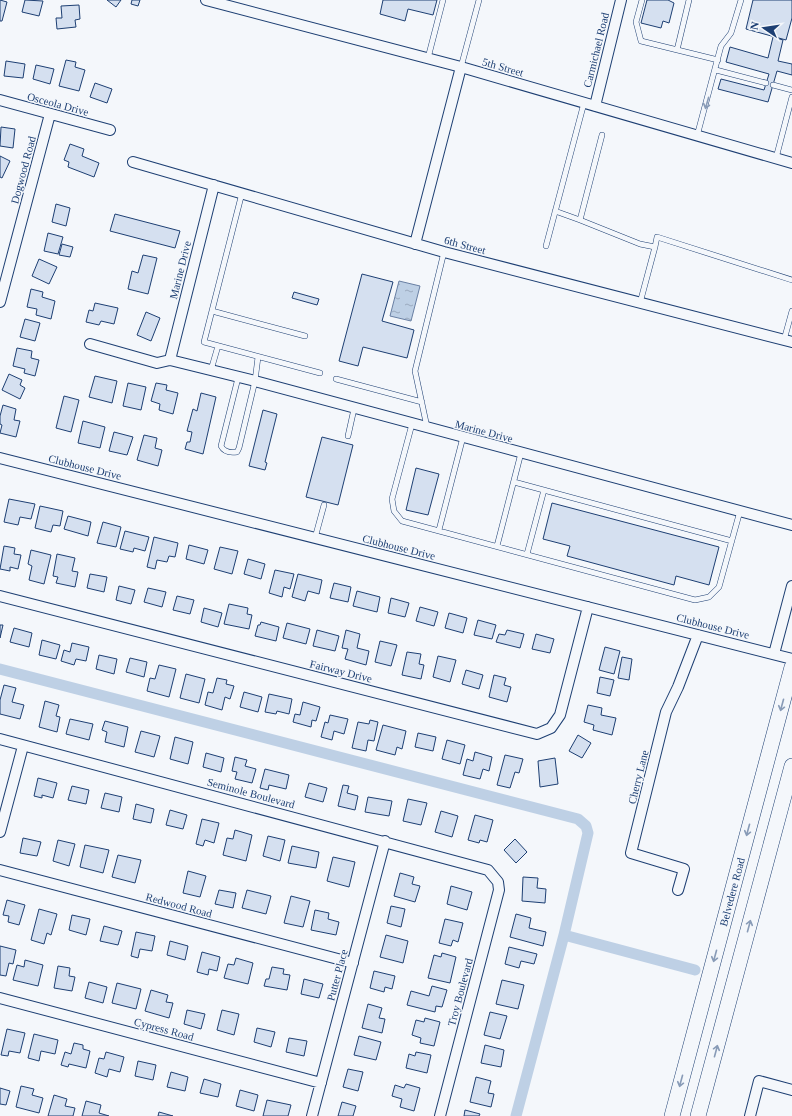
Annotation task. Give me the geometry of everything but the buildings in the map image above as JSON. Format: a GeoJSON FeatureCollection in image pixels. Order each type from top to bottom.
{"type":"FeatureCollection","features":[{"type":"Feature","properties":{"kind":"main road","name":"Belvedere Road"},"geometry":{"type":"LineString","coordinates":[[672,1116],[792,667]]}},
{"type":"Feature","properties":{"kind":"main road"},"geometry":{"type":"LineString","coordinates":[[698,1116],[792,766]]}},
{"type":"Feature","properties":{"kind":"street","name":"5th Street"},"geometry":{"type":"LineString","coordinates":[[206,0],[461,67],[792,163]]}},
{"type":"Feature","properties":{"kind":"street","name":"Carmichael Road"},"geometry":{"type":"LineString","coordinates":[[595,106],[620,0]]}},
{"type":"Feature","properties":{"kind":"street"},"geometry":{"type":"LineString","coordinates":[[415,244],[461,67]]}},
{"type":"Feature","properties":{"kind":"street","name":"Osceola Drive"},"geometry":{"type":"LineString","coordinates":[[0,100],[110,130]]}},
{"type":"Feature","properties":{"kind":"street","name":"Dogwood Road"},"geometry":{"type":"LineString","coordinates":[[0,302],[50,114]]}},
{"type":"Feature","properties":{"kind":"street","name":"6th Street"},"geometry":{"type":"LineString","coordinates":[[133,162],[444,252],[788,341]]}},
{"type":"Feature","properties":{"kind":"street","name":"Marine Drive"},"geometry":{"type":"LineString","coordinates":[[170,360],[214,185]]}},
{"type":"Feature","properties":{"kind":"street","name":"Marine Drive"},"geometry":{"type":"LineString","coordinates":[[90,344],[157,363],[170,360],[792,525]]}},
{"type":"Feature","properties":{"kind":"street","name":"Clubhouse Drive"},"geometry":{"type":"LineString","coordinates":[[0,458],[792,659]]}},
{"type":"Feature","properties":{"kind":"street"},"geometry":{"type":"LineString","coordinates":[[774,654],[792,586]]}},
{"type":"Feature","properties":{"kind":"street","name":"Fairway Drive"},"geometry":{"type":"LineString","coordinates":[[0,596],[537,734],[551,728],[560,715],[588,607]]}},
{"type":"Feature","properties":{"kind":"street","name":"Cherry Lane"},"geometry":{"type":"LineString","coordinates":[[678,890],[684,869],[631,853],[666,712],[678,687],[698,635]]}},
{"type":"Feature","properties":{"kind":"street","name":"Seminole Boulevard"},"geometry":{"type":"LineString","coordinates":[[0,739],[481,866],[494,875]]}},
{"type":"Feature","properties":{"kind":"street"},"geometry":{"type":"LineString","coordinates":[[0,832],[23,746]]}},
{"type":"Feature","properties":{"kind":"street","name":"Putter Place"},"geometry":{"type":"LineString","coordinates":[[312,1116],[385,841]]}},
{"type":"Feature","properties":{"kind":"street","name":"Redwood Road"},"geometry":{"type":"LineString","coordinates":[[0,870],[353,963]]}},
{"type":"Feature","properties":{"kind":"street","name":"Troy Boulevard"},"geometry":{"type":"LineString","coordinates":[[440,1116],[499,890],[494,875]]}},
{"type":"Feature","properties":{"kind":"street","name":"Cypress Road"},"geometry":{"type":"LineString","coordinates":[[0,998],[321,1083]]}},
{"type":"Feature","properties":{"kind":"street"},"geometry":{"type":"LineString","coordinates":[[750,1116],[759,1081],[792,1090]]}},
{"type":"Feature","properties":{"kind":"lane"},"geometry":{"type":"LineString","coordinates":[[428,58],[443,0]]}},
{"type":"Feature","properties":{"kind":"lane"},"geometry":{"type":"LineString","coordinates":[[461,67],[479,0]]}},
{"type":"Feature","properties":{"kind":"lane"},"geometry":{"type":"LineString","coordinates":[[642,0],[636,22],[641,41],[718,60]]}},
{"type":"Feature","properties":{"kind":"lane"},"geometry":{"type":"LineString","coordinates":[[677,50],[689,0]]}},
{"type":"Feature","properties":{"kind":"lane"},"geometry":{"type":"LineString","coordinates":[[698,136],[721,46],[731,33],[741,0]]}},
{"type":"Feature","properties":{"kind":"lane"},"geometry":{"type":"LineString","coordinates":[[716,70],[766,83]]}},
{"type":"Feature","properties":{"kind":"lane"},"geometry":{"type":"LineString","coordinates":[[773,85],[792,90]]}},
{"type":"Feature","properties":{"kind":"lane"},"geometry":{"type":"LineString","coordinates":[[776,158],[792,99]]}},
{"type":"Feature","properties":{"kind":"lane"},"geometry":{"type":"LineString","coordinates":[[546,246],[584,103]]}},
{"type":"Feature","properties":{"kind":"lane"},"geometry":{"type":"LineString","coordinates":[[580,220],[602,135]]}},
{"type":"Feature","properties":{"kind":"lane"},"geometry":{"type":"LineString","coordinates":[[242,194],[204,342],[320,373]]}},
{"type":"Feature","properties":{"kind":"lane"},"geometry":{"type":"LineString","coordinates":[[555,211],[640,244],[654,247]]}},
{"type":"Feature","properties":{"kind":"lane"},"geometry":{"type":"LineString","coordinates":[[640,303],[657,237],[792,280]]}},
{"type":"Feature","properties":{"kind":"lane"},"geometry":{"type":"LineString","coordinates":[[428,428],[415,371],[444,252]]}},
{"type":"Feature","properties":{"kind":"lane"},"geometry":{"type":"LineString","coordinates":[[788,341],[792,311]]}},
{"type":"Feature","properties":{"kind":"lane"},"geometry":{"type":"LineString","coordinates":[[212,312],[306,336]]}},
{"type":"Feature","properties":{"kind":"lane"},"geometry":{"type":"LineString","coordinates":[[211,371],[218,346]]}},
{"type":"Feature","properties":{"kind":"lane"},"geometry":{"type":"LineString","coordinates":[[238,378],[221,446],[227,452],[237,452],[239,448],[255,382],[258,357]]}},
{"type":"Feature","properties":{"kind":"lane"},"geometry":{"type":"LineString","coordinates":[[336,379],[422,402]]}},
{"type":"Feature","properties":{"kind":"lane"},"geometry":{"type":"LineString","coordinates":[[348,436],[354,409]]}},
{"type":"Feature","properties":{"kind":"lane"},"geometry":{"type":"LineString","coordinates":[[412,424],[392,505],[397,517],[402,521],[695,600],[702,600],[715,593],[719,587],[740,511]]}},
{"type":"Feature","properties":{"kind":"lane"},"geometry":{"type":"LineString","coordinates":[[439,530],[463,438]]}},
{"type":"Feature","properties":{"kind":"lane"},"geometry":{"type":"LineString","coordinates":[[497,546],[521,453]]}},
{"type":"Feature","properties":{"kind":"lane"},"geometry":{"type":"LineString","coordinates":[[514,482],[732,541]]}},
{"type":"Feature","properties":{"kind":"lane"},"geometry":{"type":"LineString","coordinates":[[526,554],[544,490]]}},
{"type":"Feature","properties":{"kind":"lane"},"geometry":{"type":"LineString","coordinates":[[315,538],[324,505]]}},
{"type":"Feature","properties":{"kind":"water"},"geometry":{"type":"Polygon","coordinates":[[[399,281],[420,286],[411,321],[390,316],[399,281]]]}},
{"type":"Feature","properties":{"kind":"waterway"},"geometry":{"type":"LineString","coordinates":[[0,669],[578,819],[586,826],[588,833],[564,935],[516,1116]]}},
{"type":"Feature","properties":{"kind":"waterway"},"geometry":{"type":"LineString","coordinates":[[564,935],[695,970]]}}]}
